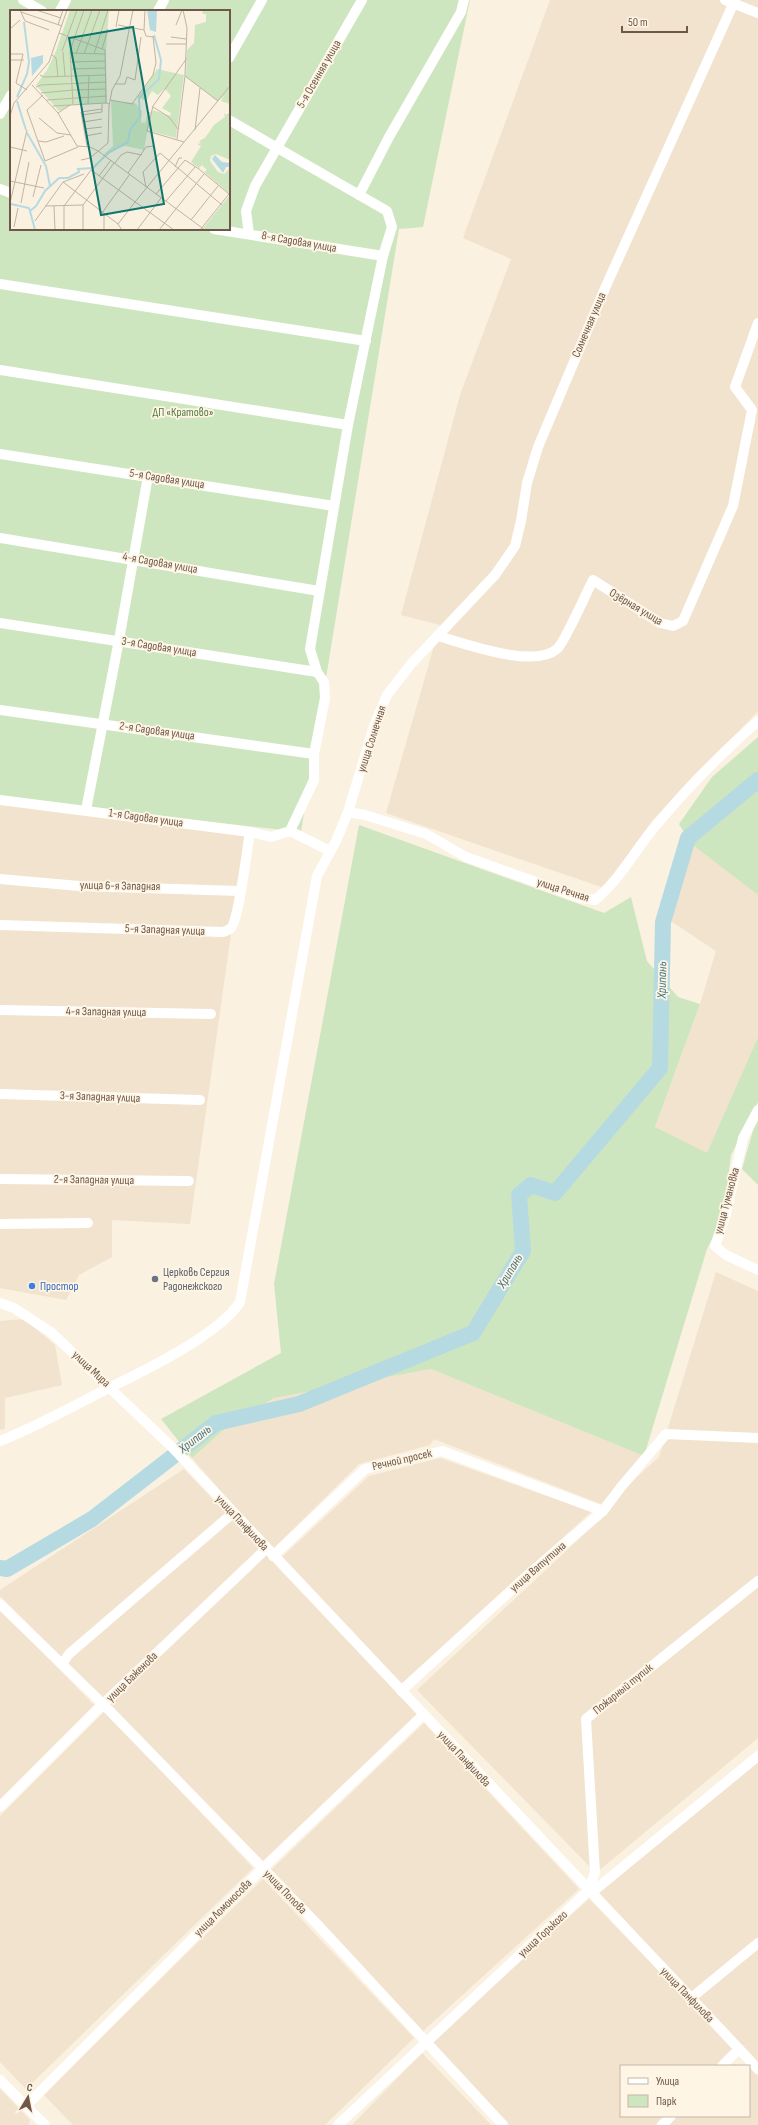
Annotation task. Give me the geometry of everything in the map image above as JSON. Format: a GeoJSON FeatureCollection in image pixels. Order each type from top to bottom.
{"type":"FeatureCollection","features":[{"type":"Feature","properties":{"kind":"street"},"geometry":{"type":"LineString","coordinates":[[23,0],[40,10]]}},
{"type":"Feature","properties":{"kind":"street"},"geometry":{"type":"LineString","coordinates":[[61,10],[66,0]]}},
{"type":"Feature","properties":{"kind":"street"},"geometry":{"type":"LineString","coordinates":[[159,10],[164,0]]}},
{"type":"Feature","properties":{"kind":"street"},"geometry":{"type":"LineString","coordinates":[[230,56],[262,0]]}},
{"type":"Feature","properties":{"kind":"street","name":"5-я Осенняя улица"},"geometry":{"type":"LineString","coordinates":[[249,234],[246,211],[249,199],[276,148],[362,0]]}},
{"type":"Feature","properties":{"kind":"street"},"geometry":{"type":"LineString","coordinates":[[359,194],[389,137],[461,12],[464,0]]}},
{"type":"Feature","properties":{"kind":"street"},"geometry":{"type":"LineString","coordinates":[[732,1],[758,13]]}},
{"type":"Feature","properties":{"kind":"street","name":"Солнечная улица"},"geometry":{"type":"LineString","coordinates":[[438,636],[495,575],[515,546],[521,522],[527,483],[538,447],[606,286],[732,1]]}},
{"type":"Feature","properties":{"kind":"street"},"geometry":{"type":"LineString","coordinates":[[0,114],[10,97]]}},
{"type":"Feature","properties":{"kind":"street"},"geometry":{"type":"LineString","coordinates":[[230,121],[387,211],[391,219],[392,227],[383,256],[348,425],[310,649],[318,672],[324,682],[325,698],[314,754],[314,780],[290,832],[330,851]]}},
{"type":"Feature","properties":{"kind":"street"},"geometry":{"type":"LineString","coordinates":[[0,189],[10,193]]}},
{"type":"Feature","properties":{"kind":"street","name":"8-я Садовая улица"},"geometry":{"type":"LineString","coordinates":[[221,230],[383,256]]}},
{"type":"Feature","properties":{"kind":"street"},"geometry":{"type":"LineString","coordinates":[[0,284],[366,340]]}},
{"type":"Feature","properties":{"kind":"street","name":"Озёрная улица"},"geometry":{"type":"LineString","coordinates":[[438,636],[510,655],[546,656],[558,648],[593,580],[660,623],[673,626],[682,621],[733,506],[752,410],[735,387],[758,323]]}},
{"type":"Feature","properties":{"kind":"street"},"geometry":{"type":"LineString","coordinates":[[0,370],[348,425]]}},
{"type":"Feature","properties":{"kind":"street","name":"5-я Садовая улица"},"geometry":{"type":"LineString","coordinates":[[0,454],[334,506]]}},
{"type":"Feature","properties":{"kind":"street"},"geometry":{"type":"LineString","coordinates":[[86,810],[104,723],[148,476]]}},
{"type":"Feature","properties":{"kind":"street","name":"4-я Садовая улица"},"geometry":{"type":"LineString","coordinates":[[0,538],[134,559],[319,591]]}},
{"type":"Feature","properties":{"kind":"street","name":"3-я Садовая улица"},"geometry":{"type":"LineString","coordinates":[[0,623],[119,640],[318,672]]}},
{"type":"Feature","properties":{"kind":"street","name":"улица Солнечная"},"geometry":{"type":"LineString","coordinates":[[0,1441],[32,1428],[131,1378],[188,1345],[234,1311],[240,1302],[317,876],[348,812],[374,726],[387,695],[411,664],[438,636]]}},
{"type":"Feature","properties":{"kind":"street","name":"2-я Садовая улица"},"geometry":{"type":"LineString","coordinates":[[0,710],[104,723],[314,754]]}},
{"type":"Feature","properties":{"kind":"street","name":"улица Речная"},"geometry":{"type":"LineString","coordinates":[[348,812],[364,815],[426,834],[466,857],[581,898],[595,900],[610,888],[657,824],[675,803],[758,721]]}},
{"type":"Feature","properties":{"kind":"street","name":"1-я Садовая улица"},"geometry":{"type":"LineString","coordinates":[[0,800],[250,832],[271,837],[290,832]]}},
{"type":"Feature","properties":{"kind":"street","name":"5-я Западная улица"},"geometry":{"type":"LineString","coordinates":[[0,925],[223,932],[231,928],[234,921],[250,832]]}},
{"type":"Feature","properties":{"kind":"street","name":"улица 6-я Западная"},"geometry":{"type":"LineString","coordinates":[[0,879],[79,886],[240,891]]}},
{"type":"Feature","properties":{"kind":"street","name":"4-я Западная улица"},"geometry":{"type":"LineString","coordinates":[[0,1010],[211,1014]]}},
{"type":"Feature","properties":{"kind":"street","name":"3-я Западная улица"},"geometry":{"type":"LineString","coordinates":[[0,1094],[200,1100]]}},
{"type":"Feature","properties":{"kind":"street","name":"улица Тумановка"},"geometry":{"type":"LineString","coordinates":[[758,1110],[743,1138],[726,1214],[715,1246],[726,1255],[758,1270]]}},
{"type":"Feature","properties":{"kind":"street","name":"2-я Западная улица"},"geometry":{"type":"LineString","coordinates":[[0,1179],[189,1182]]}},
{"type":"Feature","properties":{"kind":"street"},"geometry":{"type":"LineString","coordinates":[[0,1224],[88,1222]]}},
{"type":"Feature","properties":{"kind":"street","name":"улица Мира"},"geometry":{"type":"LineString","coordinates":[[0,1303],[14,1308],[52,1333],[172,1447]]}},
{"type":"Feature","properties":{"kind":"street","name":"улица Ватутина"},"geometry":{"type":"LineString","coordinates":[[401,1692],[530,1573],[603,1510],[666,1434],[758,1438]]}},
{"type":"Feature","properties":{"kind":"street","name":"улица Панфилова"},"geometry":{"type":"LineString","coordinates":[[172,1447],[588,1891],[758,2069]]}},
{"type":"Feature","properties":{"kind":"street","name":"Речной просек"},"geometry":{"type":"LineString","coordinates":[[270,1552],[365,1468],[442,1451],[603,1510]]}},
{"type":"Feature","properties":{"kind":"street"},"geometry":{"type":"LineString","coordinates":[[62,1664],[75,1649],[233,1513]]}},
{"type":"Feature","properties":{"kind":"street","name":"улица Баженова"},"geometry":{"type":"LineString","coordinates":[[0,1807],[103,1704],[270,1552]]}},
{"type":"Feature","properties":{"kind":"street","name":"Пожарный тупик"},"geometry":{"type":"LineString","coordinates":[[588,1891],[595,1873],[586,1719],[758,1581]]}},
{"type":"Feature","properties":{"kind":"street","name":"улица Попова"},"geometry":{"type":"LineString","coordinates":[[0,1604],[103,1704],[263,1868],[503,2125]]}},
{"type":"Feature","properties":{"kind":"street","name":"улица Ломоносова"},"geometry":{"type":"LineString","coordinates":[[26,2106],[263,1868],[423,1715]]}},
{"type":"Feature","properties":{"kind":"street","name":"улица Горького"},"geometry":{"type":"LineString","coordinates":[[338,2125],[588,1891],[596,1889],[758,1756]]}},
{"type":"Feature","properties":{"kind":"street"},"geometry":{"type":"LineString","coordinates":[[690,1999],[758,1943]]}},
{"type":"Feature","properties":{"kind":"street"},"geometry":{"type":"LineString","coordinates":[[723,2065],[739,2049]]}},
{"type":"Feature","properties":{"kind":"street"},"geometry":{"type":"LineString","coordinates":[[0,2080],[26,2106],[36,2121],[45,2125]]}},
{"type":"Feature","properties":{"kind":"street"},"geometry":{"type":"LineString","coordinates":[[662,2125],[670,2117]]}},
{"type":"Feature","properties":{"kind":"shaded area"},"geometry":{"type":"Polygon","coordinates":[[[550,0],[758,0],[758,711],[652,821],[604,888],[386,813],[440,625],[401,615],[460,395],[511,259],[463,238],[550,0]]]}},
{"type":"Feature","properties":{"kind":"shaded area"},"geometry":{"type":"Polygon","coordinates":[[[0,803],[245,835],[190,1224],[112,1220],[112,1257],[79,1275],[66,1300],[0,1288],[0,803]]]}},
{"type":"Feature","properties":{"kind":"shaded area"},"geometry":{"type":"Polygon","coordinates":[[[690,843],[757,893],[758,892],[758,1037],[707,1154],[655,1127],[700,1004],[716,951],[668,919],[690,843]]]}},
{"type":"Feature","properties":{"kind":"shaded area"},"geometry":{"type":"Polygon","coordinates":[[[716,1272],[758,1291],[758,1738],[596,1873],[417,1690],[608,1512],[623,1490],[659,1457],[716,1272]]]}},
{"type":"Feature","properties":{"kind":"shaded area"},"geometry":{"type":"Polygon","coordinates":[[[24,1319],[55,1345],[62,1385],[5,1398],[5,1429],[0,1430],[0,1321],[24,1319]]]}},
{"type":"Feature","properties":{"kind":"shaded area"},"geometry":{"type":"Polygon","coordinates":[[[431,1369],[644,1456],[601,1504],[434,1439],[430,1445],[359,1464],[272,1550],[192,1458],[228,1426],[274,1398],[431,1369]]]}},
{"type":"Feature","properties":{"kind":"shaded area"},"geometry":{"type":"Polygon","coordinates":[[[440,1458],[591,1512],[402,1684],[282,1557],[369,1476],[440,1458]]]}},
{"type":"Feature","properties":{"kind":"shaded area"},"geometry":{"type":"Polygon","coordinates":[[[184,1469],[418,1715],[264,1862],[0,1596],[0,1590],[184,1469]]]}},
{"type":"Feature","properties":{"kind":"shaded area"},"geometry":{"type":"Polygon","coordinates":[[[0,1609],[94,1705],[0,1799],[0,1609]]]}},
{"type":"Feature","properties":{"kind":"shaded area"},"geometry":{"type":"Polygon","coordinates":[[[105,1711],[253,1868],[26,2089],[0,2062],[0,1816],[105,1711]]]}},
{"type":"Feature","properties":{"kind":"shaded area"},"geometry":{"type":"Polygon","coordinates":[[[424,1723],[579,1889],[423,2031],[270,1871],[424,1723]]]}},
{"type":"Feature","properties":{"kind":"shaded area"},"geometry":{"type":"Polygon","coordinates":[[[758,1762],[758,2064],[597,1895],[758,1762]]]}},
{"type":"Feature","properties":{"kind":"shaded area"},"geometry":{"type":"Polygon","coordinates":[[[263,1879],[414,2038],[325,2125],[73,2125],[43,2094],[263,1879]]]}},
{"type":"Feature","properties":{"kind":"shaded area"},"geometry":{"type":"Polygon","coordinates":[[[589,1899],[734,2049],[717,2065],[620,2065],[620,2117],[664,2117],[656,2125],[509,2125],[430,2043],[589,1899]]]}},
{"type":"Feature","properties":{"kind":"shaded area"},"geometry":{"type":"Polygon","coordinates":[[[422,2053],[491,2125],[352,2125],[422,2053]]]}},
{"type":"Feature","properties":{"kind":"shaded area"},"geometry":{"type":"Polygon","coordinates":[[[750,2068],[758,2076],[758,2125],[668,2125],[676,2117],[750,2117],[750,2068]]]}},
{"type":"Feature","properties":{"kind":"shaded area"},"geometry":{"type":"Polygon","coordinates":[[[0,2089],[30,2120],[29,2125],[0,2125],[0,2089]]]}},
{"type":"Feature","properties":{"kind":"green space","name":"ДП «Кратово»"},"geometry":{"type":"Polygon","coordinates":[[[0,0],[470,0],[423,227],[399,229],[301,832],[0,798],[0,0]]]}},
{"type":"Feature","properties":{"kind":"green space"},"geometry":{"type":"Polygon","coordinates":[[[758,737],[757,894],[690,843],[679,824],[712,777],[758,737]]]}},
{"type":"Feature","properties":{"kind":"green space"},"geometry":{"type":"Polygon","coordinates":[[[359,825],[604,913],[631,897],[647,961],[678,997],[700,1004],[655,1127],[707,1153],[758,1037],[758,1102],[731,1155],[725,1203],[718,1228],[707,1249],[644,1456],[431,1369],[274,1398],[228,1426],[192,1458],[161,1419],[281,1353],[274,1284],[359,825]]]}},
{"type":"Feature","properties":{"kind":"green space"},"geometry":{"type":"Polygon","coordinates":[[[758,1119],[758,1185],[742,1169],[754,1127],[758,1119]]]}},
{"type":"Feature","properties":{"kind":"waterway","name":"Хрипань"},"geometry":{"type":"LineString","coordinates":[[0,1568],[7,1569],[92,1519],[216,1423],[299,1404],[473,1333],[523,1251],[519,1195],[531,1185],[555,1193],[660,1068],[663,922],[688,838],[758,780]]}},
{"type":"Feature","properties":{"kind":"place","name":"Церковь Сергия Радонежского"},"geometry":{"type":"Point","coordinates":[155,1279]}},
{"type":"Feature","properties":{"kind":"place","name":"Простор"},"geometry":{"type":"Point","coordinates":[32,1286]}}]}
